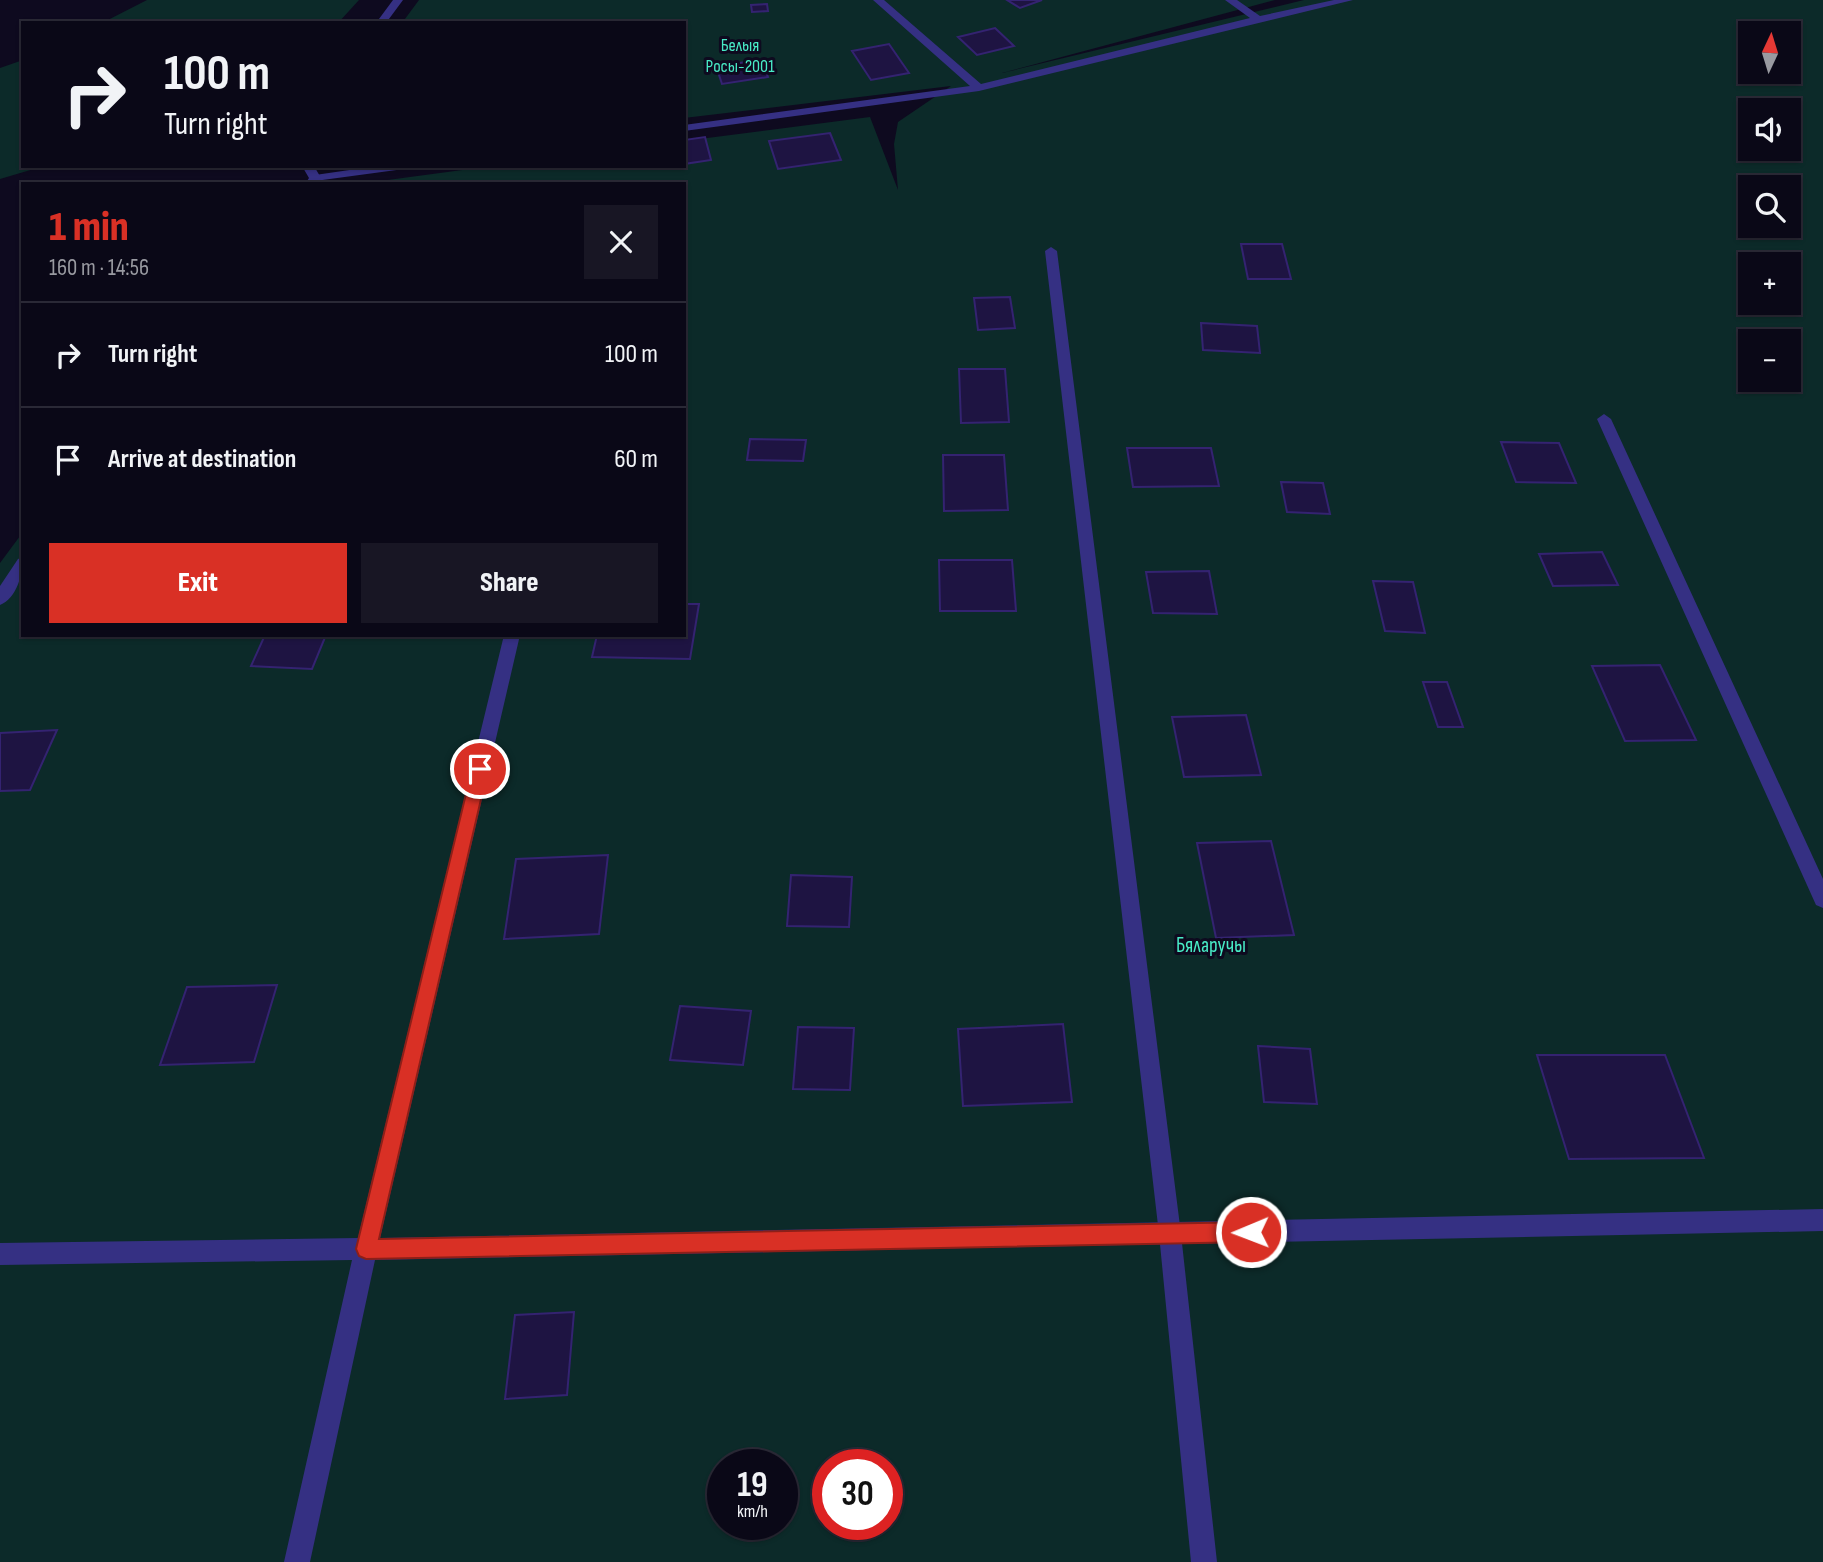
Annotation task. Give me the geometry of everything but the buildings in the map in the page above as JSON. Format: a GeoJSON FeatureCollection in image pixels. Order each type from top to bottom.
{"type":"FeatureCollection","features":[{"type":"Feature","properties":{"kind":"street"},"geometry":{"type":"LineString","coordinates":[[382,21],[398,0]]}},
{"type":"Feature","properties":{"kind":"street"},"geometry":{"type":"LineString","coordinates":[[878,0],[979,88]]}},
{"type":"Feature","properties":{"kind":"street"},"geometry":{"type":"LineString","coordinates":[[1230,0],[1258,19]]}},
{"type":"Feature","properties":{"kind":"street"},"geometry":{"type":"LineString","coordinates":[[686,128],[979,88],[1258,19],[1348,0]]}},
{"type":"Feature","properties":{"kind":"street"},"geometry":{"type":"LineString","coordinates":[[313,181],[392,168]]}},
{"type":"Feature","properties":{"kind":"street"},"geometry":{"type":"LineString","coordinates":[[1051,251],[1170,1234],[1205,1562]]}},
{"type":"Feature","properties":{"kind":"street"},"geometry":{"type":"LineString","coordinates":[[1604,419],[1823,899]]}},
{"type":"Feature","properties":{"kind":"street"},"geometry":{"type":"LineString","coordinates":[[0,599],[21,566]]}},
{"type":"Feature","properties":{"kind":"street"},"geometry":{"type":"LineString","coordinates":[[297,1562],[366,1249],[512,637]]}},
{"type":"Feature","properties":{"kind":"street"},"geometry":{"type":"LineString","coordinates":[[0,1254],[1823,1220]]}},
{"type":"Feature","properties":{"kind":"green space"},"geometry":{"type":"Polygon","coordinates":[[[147,0],[359,0],[340,21],[106,21],[147,0]]]}},
{"type":"Feature","properties":{"kind":"green space","name":"Бяларучы"},"geometry":{"type":"Polygon","coordinates":[[[419,0],[1275,0],[1002,73],[1304,0],[1823,0],[1823,1562],[0,1562],[0,563],[21,535],[21,637],[686,637],[686,182],[373,182],[477,168],[686,168],[686,141],[870,117],[898,190],[894,144],[898,122],[951,86],[686,118],[686,21],[403,21],[419,0]]]}},
{"type":"Feature","properties":{"kind":"green space"},"geometry":{"type":"Polygon","coordinates":[[[21,61],[21,168],[37,168],[0,179],[0,68],[21,61]]]}},
{"type":"Feature","properties":{"kind":"route"},"geometry":{"type":"LineString","coordinates":[[480,769],[366,1249],[1251,1232]]}},
{"type":"Feature","properties":{"kind":"park label","name":"Белыя Росы-2001"},"geometry":{"type":"Point","coordinates":[740,55]}}]}
